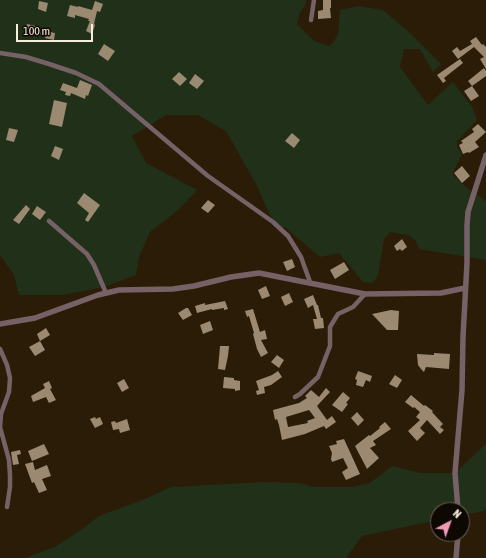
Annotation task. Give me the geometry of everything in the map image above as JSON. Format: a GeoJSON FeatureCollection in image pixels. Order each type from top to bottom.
{"type":"FeatureCollection","features":[{"type":"Feature","properties":{"kind":"street"},"geometry":{"type":"LineString","coordinates":[[311,20],[314,0]]}},
{"type":"Feature","properties":{"kind":"street"},"geometry":{"type":"LineString","coordinates":[[0,53],[26,57],[49,64],[76,73],[99,84],[208,176],[273,222],[288,236],[301,257],[310,282]]}},
{"type":"Feature","properties":{"kind":"street"},"geometry":{"type":"LineString","coordinates":[[457,502],[455,473],[462,390],[468,212],[486,155]]}},
{"type":"Feature","properties":{"kind":"street"},"geometry":{"type":"LineString","coordinates":[[49,222],[87,254],[94,265],[106,293]]}},
{"type":"Feature","properties":{"kind":"street"},"geometry":{"type":"LineString","coordinates":[[0,324],[35,318],[106,293],[119,290],[173,289],[259,273],[365,294],[434,293],[465,288]]}},
{"type":"Feature","properties":{"kind":"street"},"geometry":{"type":"LineString","coordinates":[[295,397],[318,377],[330,346],[330,328],[338,314],[353,307],[365,294]]}},
{"type":"Feature","properties":{"kind":"street"},"geometry":{"type":"LineString","coordinates":[[0,349],[7,365],[10,378],[9,392],[2,414],[0,428],[9,460],[10,487],[7,507]]}},
{"type":"Feature","properties":{"kind":"street"},"geometry":{"type":"LineString","coordinates":[[456,558],[457,542]]}},
{"type":"Feature","properties":{"kind":"green space"},"geometry":{"type":"Polygon","coordinates":[[[0,0],[306,0],[297,24],[314,41],[329,46],[333,43],[338,34],[340,10],[358,6],[383,10],[409,32],[441,64],[433,72],[420,49],[404,49],[400,67],[428,105],[453,82],[472,107],[477,120],[457,141],[457,146],[462,155],[453,175],[467,188],[486,201],[486,260],[419,249],[415,240],[408,235],[390,232],[384,239],[378,275],[373,283],[363,282],[339,253],[320,257],[285,227],[275,227],[257,186],[226,131],[198,115],[166,115],[132,136],[146,163],[197,190],[178,210],[150,232],[139,257],[136,275],[104,287],[62,295],[19,295],[14,275],[0,255],[0,0]]]}},
{"type":"Feature","properties":{"kind":"green space"},"geometry":{"type":"Polygon","coordinates":[[[486,444],[486,508],[484,511],[470,514],[470,502],[430,502],[430,522],[362,536],[346,558],[25,558],[55,547],[99,516],[145,499],[171,487],[266,482],[300,483],[313,487],[352,487],[370,483],[392,466],[420,473],[455,473],[486,444]]]}},
{"type":"Feature","properties":{"kind":"building"},"geometry":{"type":"Polygon","coordinates":[[[323,0],[331,0],[331,18],[318,19],[318,11],[323,10],[323,0]]]}},
{"type":"Feature","properties":{"kind":"building"},"geometry":{"type":"Polygon","coordinates":[[[39,1],[48,3],[46,12],[38,9],[39,1]]]}},
{"type":"Feature","properties":{"kind":"building"},"geometry":{"type":"Polygon","coordinates":[[[95,1],[103,4],[100,12],[97,11],[92,34],[86,31],[90,21],[88,21],[89,19],[75,15],[75,18],[67,16],[70,5],[92,10],[95,1]]]}},
{"type":"Feature","properties":{"kind":"building"},"geometry":{"type":"Polygon","coordinates":[[[27,24],[40,27],[40,30],[55,33],[54,40],[45,38],[46,35],[26,32],[27,24]]]}},
{"type":"Feature","properties":{"kind":"building"},"geometry":{"type":"Polygon","coordinates":[[[476,37],[482,45],[483,44],[486,47],[486,69],[480,59],[484,57],[474,47],[458,59],[452,51],[457,47],[460,51],[472,44],[470,41],[476,37]]]}},
{"type":"Feature","properties":{"kind":"building"},"geometry":{"type":"Polygon","coordinates":[[[104,44],[115,51],[108,61],[98,54],[104,44]]]}},
{"type":"Feature","properties":{"kind":"building"},"geometry":{"type":"Polygon","coordinates":[[[460,59],[463,63],[444,78],[446,81],[443,83],[437,75],[460,59]]]}},
{"type":"Feature","properties":{"kind":"building"},"geometry":{"type":"Polygon","coordinates":[[[484,68],[486,71],[486,76],[472,86],[468,81],[484,68]]]}},
{"type":"Feature","properties":{"kind":"building"},"geometry":{"type":"Polygon","coordinates":[[[179,72],[187,79],[180,86],[172,79],[179,72]]]}},
{"type":"Feature","properties":{"kind":"building"},"geometry":{"type":"Polygon","coordinates":[[[195,74],[204,81],[197,89],[189,83],[195,74]]]}},
{"type":"Feature","properties":{"kind":"building"},"geometry":{"type":"Polygon","coordinates":[[[80,80],[92,85],[88,96],[86,95],[85,99],[71,93],[70,96],[65,95],[66,92],[60,90],[63,83],[77,88],[80,80]]]}},
{"type":"Feature","properties":{"kind":"building"},"geometry":{"type":"Polygon","coordinates":[[[472,86],[479,96],[471,101],[464,91],[472,86]]]}},
{"type":"Feature","properties":{"kind":"building"},"geometry":{"type":"Polygon","coordinates":[[[54,100],[67,103],[62,127],[49,124],[54,100]]]}},
{"type":"Feature","properties":{"kind":"building"},"geometry":{"type":"Polygon","coordinates":[[[478,124],[486,132],[475,142],[479,147],[469,153],[463,154],[459,145],[463,143],[461,141],[474,132],[472,129],[478,124]]]}},
{"type":"Feature","properties":{"kind":"building"},"geometry":{"type":"Polygon","coordinates":[[[9,128],[18,130],[14,142],[6,140],[9,128]]]}},
{"type":"Feature","properties":{"kind":"building"},"geometry":{"type":"Polygon","coordinates":[[[292,133],[300,140],[294,148],[285,141],[292,133]]]}},
{"type":"Feature","properties":{"kind":"building"},"geometry":{"type":"Polygon","coordinates":[[[55,146],[63,149],[59,160],[51,156],[55,146]]]}},
{"type":"Feature","properties":{"kind":"building"},"geometry":{"type":"Polygon","coordinates":[[[462,166],[470,176],[462,183],[454,173],[462,166]]]}},
{"type":"Feature","properties":{"kind":"building"},"geometry":{"type":"Polygon","coordinates":[[[84,193],[100,205],[88,222],[85,220],[89,213],[77,203],[84,193]]]}},
{"type":"Feature","properties":{"kind":"building"},"geometry":{"type":"Polygon","coordinates":[[[208,200],[215,205],[208,213],[201,208],[208,200]]]}},
{"type":"Feature","properties":{"kind":"building"},"geometry":{"type":"Polygon","coordinates":[[[26,205],[30,209],[19,224],[13,220],[26,205]]]}},
{"type":"Feature","properties":{"kind":"building"},"geometry":{"type":"Polygon","coordinates":[[[37,206],[46,212],[40,220],[32,214],[37,206]]]}},
{"type":"Feature","properties":{"kind":"building"},"geometry":{"type":"Polygon","coordinates":[[[402,239],[407,247],[402,251],[400,249],[397,251],[394,246],[402,239]]]}},
{"type":"Feature","properties":{"kind":"building"},"geometry":{"type":"Polygon","coordinates":[[[292,259],[295,267],[287,271],[283,262],[292,259]]]}},
{"type":"Feature","properties":{"kind":"building"},"geometry":{"type":"Polygon","coordinates":[[[344,262],[349,270],[335,279],[330,270],[344,262]]]}},
{"type":"Feature","properties":{"kind":"building"},"geometry":{"type":"Polygon","coordinates":[[[266,286],[270,296],[262,299],[258,290],[266,286]]]}},
{"type":"Feature","properties":{"kind":"building"},"geometry":{"type":"Polygon","coordinates":[[[289,293],[293,302],[285,306],[281,297],[289,293]]]}},
{"type":"Feature","properties":{"kind":"building"},"geometry":{"type":"Polygon","coordinates":[[[313,295],[318,305],[321,318],[323,318],[324,328],[315,329],[313,319],[317,319],[313,305],[308,308],[304,299],[313,295]]]}},
{"type":"Feature","properties":{"kind":"building"},"geometry":{"type":"Polygon","coordinates":[[[225,301],[228,309],[212,309],[197,313],[195,306],[205,303],[205,305],[225,301]]]}},
{"type":"Feature","properties":{"kind":"building"},"geometry":{"type":"Polygon","coordinates":[[[188,308],[192,315],[183,320],[178,313],[188,308]]]}},
{"type":"Feature","properties":{"kind":"building"},"geometry":{"type":"Polygon","coordinates":[[[253,309],[260,332],[265,330],[267,339],[261,340],[268,353],[261,357],[257,349],[249,316],[247,317],[245,311],[253,309]]]}},
{"type":"Feature","properties":{"kind":"building"},"geometry":{"type":"Polygon","coordinates":[[[391,310],[399,311],[398,330],[387,330],[372,314],[391,310]]]}},
{"type":"Feature","properties":{"kind":"building"},"geometry":{"type":"Polygon","coordinates":[[[210,321],[213,330],[203,334],[200,325],[210,321]]]}},
{"type":"Feature","properties":{"kind":"building"},"geometry":{"type":"Polygon","coordinates":[[[46,328],[50,335],[40,341],[37,334],[46,328]]]}},
{"type":"Feature","properties":{"kind":"building"},"geometry":{"type":"Polygon","coordinates":[[[40,341],[45,350],[35,356],[29,347],[40,341]]]}},
{"type":"Feature","properties":{"kind":"building"},"geometry":{"type":"Polygon","coordinates":[[[220,346],[229,346],[225,370],[218,369],[220,346]]]}},
{"type":"Feature","properties":{"kind":"building"},"geometry":{"type":"Polygon","coordinates":[[[434,353],[450,354],[449,369],[426,367],[424,372],[421,369],[418,365],[417,354],[434,355],[434,353]]]}},
{"type":"Feature","properties":{"kind":"building"},"geometry":{"type":"Polygon","coordinates":[[[277,355],[284,360],[279,368],[271,362],[277,355]]]}},
{"type":"Feature","properties":{"kind":"building"},"geometry":{"type":"Polygon","coordinates":[[[278,371],[282,377],[271,385],[264,387],[265,393],[257,395],[256,391],[259,390],[256,381],[278,371]]]}},
{"type":"Feature","properties":{"kind":"building"},"geometry":{"type":"Polygon","coordinates":[[[358,371],[372,376],[370,382],[366,380],[363,387],[356,385],[357,380],[355,379],[358,371]]]}},
{"type":"Feature","properties":{"kind":"building"},"geometry":{"type":"Polygon","coordinates":[[[395,375],[402,380],[397,388],[389,384],[395,375]]]}},
{"type":"Feature","properties":{"kind":"building"},"geometry":{"type":"Polygon","coordinates":[[[224,377],[234,378],[234,380],[240,381],[240,390],[235,391],[235,389],[223,388],[224,377]]]}},
{"type":"Feature","properties":{"kind":"building"},"geometry":{"type":"Polygon","coordinates":[[[124,379],[129,388],[122,392],[117,383],[124,379]]]}},
{"type":"Feature","properties":{"kind":"building"},"geometry":{"type":"Polygon","coordinates":[[[49,381],[52,388],[50,389],[56,400],[49,403],[46,397],[33,402],[31,396],[45,388],[43,384],[49,381]]]}},
{"type":"Feature","properties":{"kind":"building"},"geometry":{"type":"Polygon","coordinates":[[[326,388],[330,392],[317,406],[327,420],[332,416],[336,422],[326,429],[324,426],[305,434],[282,440],[279,425],[277,419],[275,420],[273,410],[299,403],[307,398],[305,396],[311,390],[319,397],[326,388]],[[309,410],[286,417],[288,427],[308,423],[307,421],[315,418],[309,410]]]}},
{"type":"Feature","properties":{"kind":"building"},"geometry":{"type":"Polygon","coordinates":[[[343,392],[350,398],[346,403],[348,404],[342,412],[332,405],[343,392]]]}},
{"type":"Feature","properties":{"kind":"building"},"geometry":{"type":"Polygon","coordinates":[[[411,395],[424,406],[425,405],[433,411],[432,412],[443,424],[440,427],[444,430],[440,434],[427,420],[420,428],[425,433],[417,441],[408,431],[420,420],[416,417],[420,412],[405,402],[411,395]]]}},
{"type":"Feature","properties":{"kind":"building"},"geometry":{"type":"Polygon","coordinates":[[[357,412],[364,420],[358,426],[351,418],[357,412]]]}},
{"type":"Feature","properties":{"kind":"building"},"geometry":{"type":"Polygon","coordinates":[[[95,417],[96,419],[100,417],[103,424],[95,428],[90,419],[95,417]]]}},
{"type":"Feature","properties":{"kind":"building"},"geometry":{"type":"Polygon","coordinates":[[[127,419],[130,430],[120,433],[119,429],[113,430],[111,422],[115,421],[116,423],[127,419]]]}},
{"type":"Feature","properties":{"kind":"building"},"geometry":{"type":"Polygon","coordinates":[[[385,422],[391,429],[373,441],[376,445],[370,448],[379,458],[367,469],[355,446],[380,428],[379,427],[385,422]]]}},
{"type":"Feature","properties":{"kind":"building"},"geometry":{"type":"Polygon","coordinates":[[[344,439],[360,474],[346,480],[342,472],[348,468],[343,458],[332,462],[332,453],[329,446],[337,444],[336,441],[344,439]]]}},
{"type":"Feature","properties":{"kind":"building"},"geometry":{"type":"Polygon","coordinates":[[[44,444],[49,454],[32,461],[28,451],[44,444]]]}},
{"type":"Feature","properties":{"kind":"building"},"geometry":{"type":"Polygon","coordinates":[[[20,450],[21,454],[17,455],[19,464],[13,465],[11,452],[20,450]]]}},
{"type":"Feature","properties":{"kind":"building"},"geometry":{"type":"Polygon","coordinates":[[[33,462],[35,470],[47,465],[51,476],[42,479],[47,490],[39,493],[34,482],[32,483],[25,464],[33,462]]]}}]}
